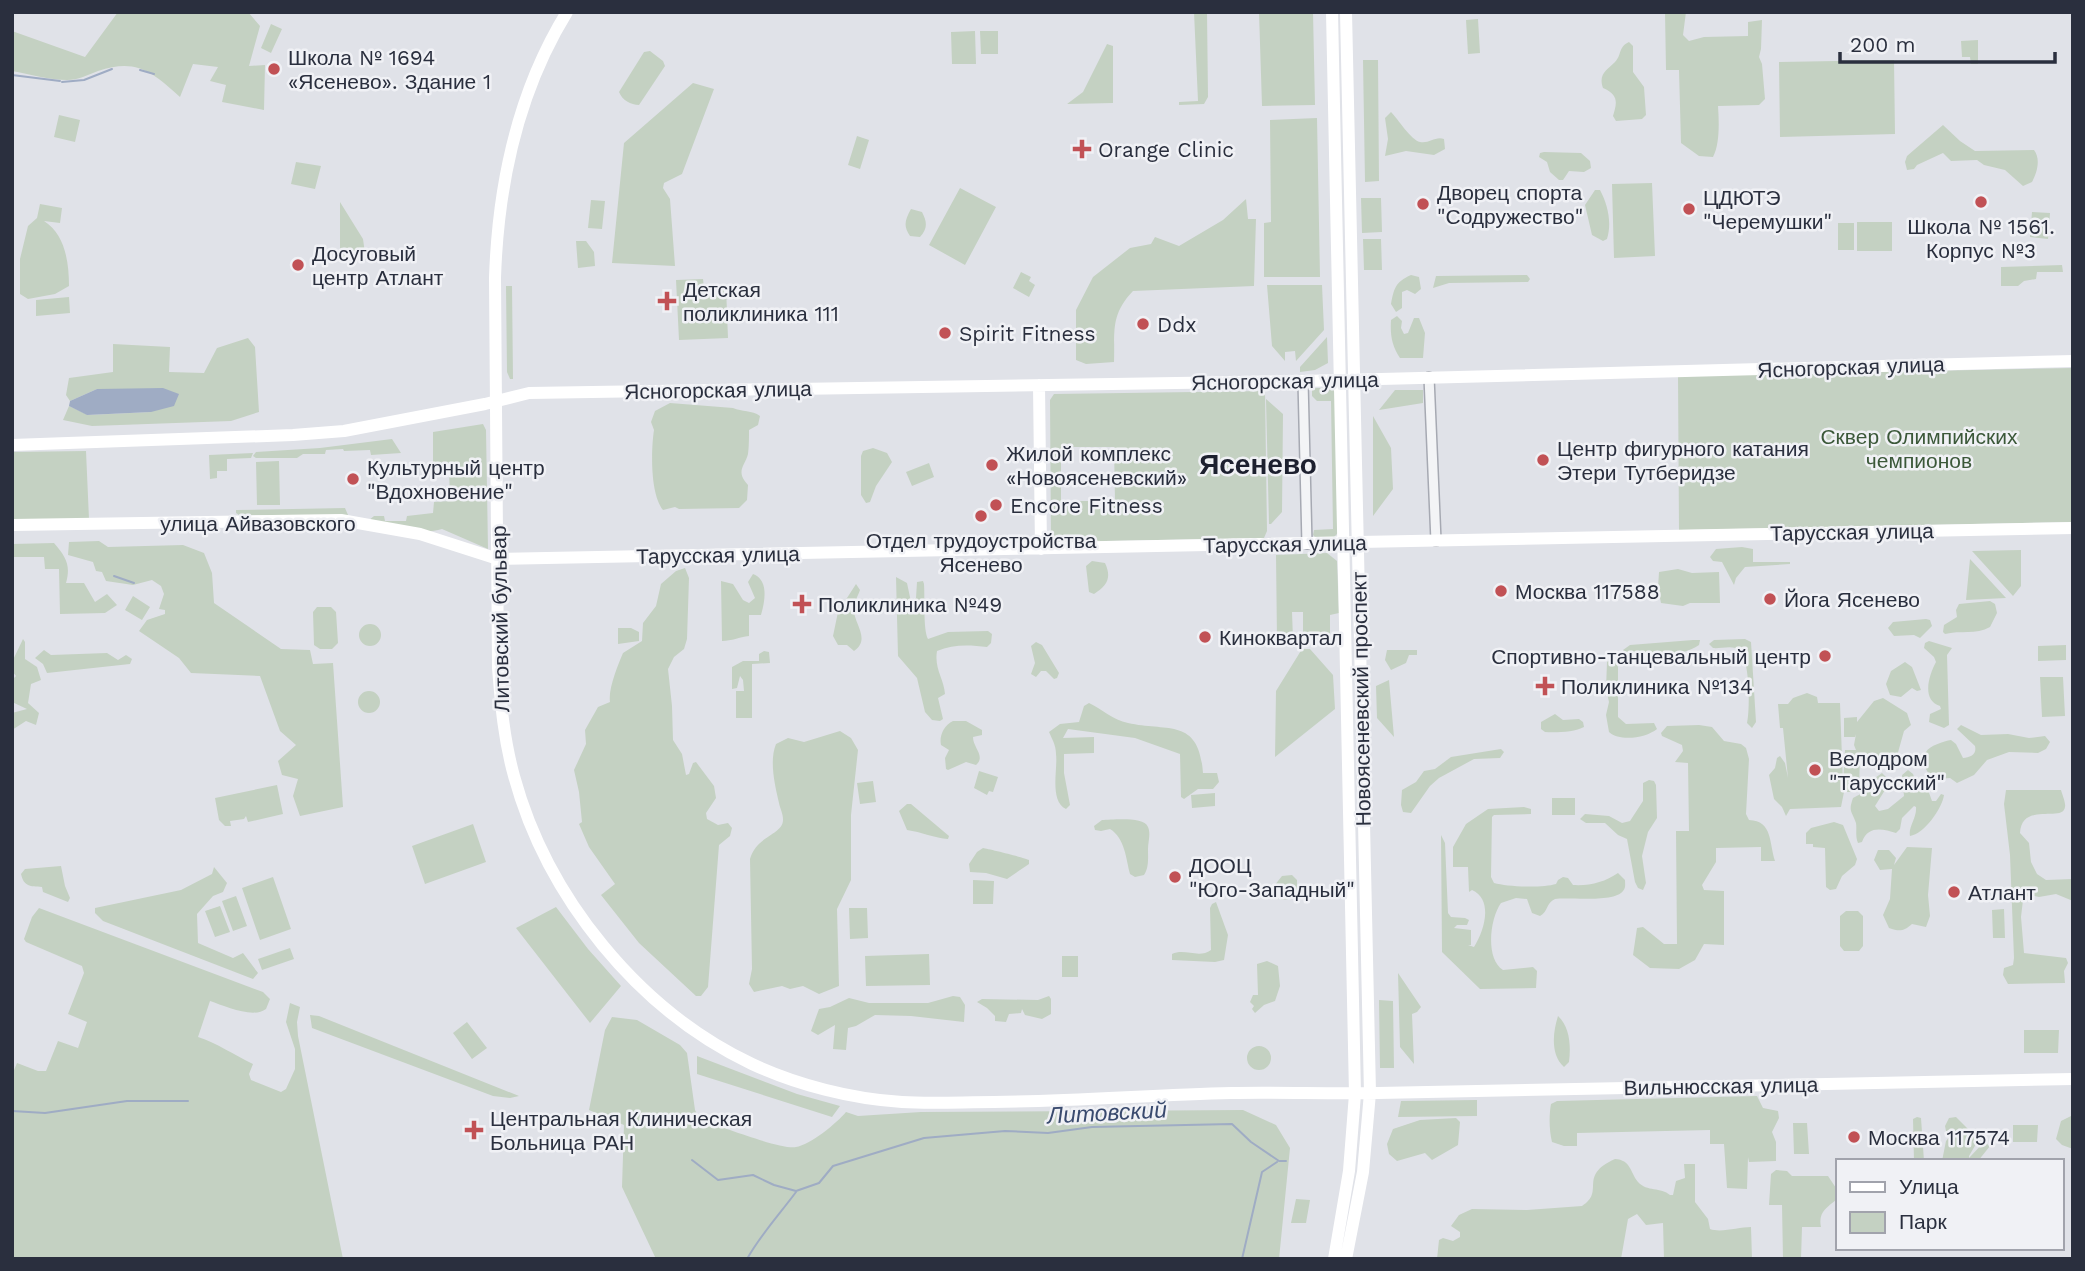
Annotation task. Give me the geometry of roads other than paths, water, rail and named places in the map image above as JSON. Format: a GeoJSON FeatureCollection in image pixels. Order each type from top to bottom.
{"type":"FeatureCollection","features":[{"type":"Feature","properties":{"kind":"main road","name":"Литовский бульвар"},"geometry":{"type":"LineString","coordinates":[[567,12],[542,58],[521,110],[502,184],[495,278],[498,668],[502,722],[513,774],[531,825],[566,896],[635,980],[698,1033],[751,1063],[784,1077],[851,1095],[899,1102],[1053,1102],[1231,1093],[1370,1093]]}},
{"type":"Feature","properties":{"kind":"main road","name":"Новоясеневский проспект"},"geometry":{"type":"LineString","coordinates":[[1332,12],[1370,1093],[1363,1172],[1346,1259]]}},
{"type":"Feature","properties":{"kind":"main road","name":"Новоясеневский проспект"},"geometry":{"type":"LineString","coordinates":[[1346,12],[1347,380]]}},
{"type":"Feature","properties":{"kind":"main road","name":"Ясногорская улица"},"geometry":{"type":"LineString","coordinates":[[497,401],[529,393],[1303,382],[2073,361]]}},
{"type":"Feature","properties":{"kind":"main road"},"geometry":{"type":"LineString","coordinates":[[1039,385],[1041,549]]}},
{"type":"Feature","properties":{"kind":"main road"},"geometry":{"type":"LineString","coordinates":[[12,445],[319,433],[388,424],[497,401]]}},
{"type":"Feature","properties":{"kind":"main road","name":"улица Айвазовского"},"geometry":{"type":"LineString","coordinates":[[12,525],[341,520],[420,534],[498,559]]}},
{"type":"Feature","properties":{"kind":"main road","name":"Тарусская улица"},"geometry":{"type":"LineString","coordinates":[[498,559],[2073,528]]}},
{"type":"Feature","properties":{"kind":"main road","name":"Новоясеневский проспект"},"geometry":{"type":"LineString","coordinates":[[1334,1259],[1349,1171],[1354,1094],[1351,543]]}},
{"type":"Feature","properties":{"kind":"main road","name":"Вильнюсская улица"},"geometry":{"type":"LineString","coordinates":[[1370,1093],[2073,1079]]}},
{"type":"Feature","properties":{"kind":"street"},"geometry":{"type":"LineString","coordinates":[[1430,377],[1436,541]]}},
{"type":"Feature","properties":{"kind":"street"},"geometry":{"type":"LineString","coordinates":[[1303,382],[1307,544]]}},
{"type":"Feature","properties":{"kind":"water"},"geometry":{"type":"Polygon","coordinates":[[[163,388],[179,394],[174,406],[151,412],[87,415],[69,406],[70,401],[97,389],[163,388]]]}},
{"type":"Feature","properties":{"kind":"waterway"},"geometry":{"type":"LineString","coordinates":[[62,82],[84,80],[112,69]]}},
{"type":"Feature","properties":{"kind":"waterway"},"geometry":{"type":"LineString","coordinates":[[140,70],[154,74]]}},
{"type":"Feature","properties":{"kind":"waterway"},"geometry":{"type":"LineString","coordinates":[[12,75],[60,81]]}},
{"type":"Feature","properties":{"kind":"waterway"},"geometry":{"type":"LineString","coordinates":[[114,576],[134,583]]}},
{"type":"Feature","properties":{"kind":"waterway"},"geometry":{"type":"LineString","coordinates":[[12,1111],[45,1113],[127,1101],[188,1101]]}},
{"type":"Feature","properties":{"kind":"waterway","name":"Литовский"},"geometry":{"type":"LineString","coordinates":[[692,1160],[718,1180],[753,1175],[796,1191],[819,1183],[833,1166],[924,1138],[1005,1131],[1048,1133],[1092,1127],[1232,1124],[1251,1142],[1279,1161]]}},
{"type":"Feature","properties":{"kind":"waterway"},"geometry":{"type":"LineString","coordinates":[[1280,1161],[1286,1161]]}},
{"type":"Feature","properties":{"kind":"waterway"},"geometry":{"type":"LineString","coordinates":[[1242,1259],[1262,1172],[1277,1162]]}},
{"type":"Feature","properties":{"kind":"waterway"},"geometry":{"type":"LineString","coordinates":[[747,1259],[796,1192]]}},
{"type":"Feature","properties":{"kind":"place","name":"Школа № 1694 «Ясенево». Здание 1"},"geometry":{"type":"Point","coordinates":[274,69]}},
{"type":"Feature","properties":{"kind":"place","name":"Orange Clinic"},"geometry":{"type":"Point","coordinates":[1082,149]}},
{"type":"Feature","properties":{"kind":"place","name":"Школа № 1561. Корпус №3"},"geometry":{"type":"Point","coordinates":[1981,202]}},
{"type":"Feature","properties":{"kind":"place","name":"Дворец спорта \"Содружество\""},"geometry":{"type":"Point","coordinates":[1423,204]}},
{"type":"Feature","properties":{"kind":"place","name":"ЦДЮТЭ \"Черемушки\""},"geometry":{"type":"Point","coordinates":[1689,209]}},
{"type":"Feature","properties":{"kind":"place","name":"Досуговый центр Атлант"},"geometry":{"type":"Point","coordinates":[298,265]}},
{"type":"Feature","properties":{"kind":"place","name":"Детская поликлиника 111"},"geometry":{"type":"Point","coordinates":[667,301]}},
{"type":"Feature","properties":{"kind":"place","name":"Ddx"},"geometry":{"type":"Point","coordinates":[1143,324]}},
{"type":"Feature","properties":{"kind":"place","name":"Spirit Fitness"},"geometry":{"type":"Point","coordinates":[945,333]}},
{"type":"Feature","properties":{"kind":"place","name":"Центр фигурного катания Этери Тутберидзе"},"geometry":{"type":"Point","coordinates":[1543,460]}},
{"type":"Feature","properties":{"kind":"place","name":"Жилой комплекс «Новоясеневский»"},"geometry":{"type":"Point","coordinates":[992,465]}},
{"type":"Feature","properties":{"kind":"place","name":"Культурный центр \"Вдохновение\""},"geometry":{"type":"Point","coordinates":[353,479]}},
{"type":"Feature","properties":{"kind":"place","name":"Encore Fitness"},"geometry":{"type":"Point","coordinates":[996,505]}},
{"type":"Feature","properties":{"kind":"place","name":"Отдел трудоустройства Ясенево"},"geometry":{"type":"Point","coordinates":[981,516]}},
{"type":"Feature","properties":{"kind":"place","name":"Москва 117588"},"geometry":{"type":"Point","coordinates":[1501,591]}},
{"type":"Feature","properties":{"kind":"place","name":"Йога Ясенево"},"geometry":{"type":"Point","coordinates":[1770,599]}},
{"type":"Feature","properties":{"kind":"place","name":"Поликлиника №49"},"geometry":{"type":"Point","coordinates":[802,604]}},
{"type":"Feature","properties":{"kind":"place","name":"Киноквартал"},"geometry":{"type":"Point","coordinates":[1205,637]}},
{"type":"Feature","properties":{"kind":"place","name":"Спортивно-танцевальный центр"},"geometry":{"type":"Point","coordinates":[1825,656]}},
{"type":"Feature","properties":{"kind":"place","name":"Поликлиника №134"},"geometry":{"type":"Point","coordinates":[1545,686]}},
{"type":"Feature","properties":{"kind":"place","name":"Велодром \"Тарусский\""},"geometry":{"type":"Point","coordinates":[1815,770]}},
{"type":"Feature","properties":{"kind":"place","name":"ДООЦ \"Юго-Западный\""},"geometry":{"type":"Point","coordinates":[1175,877]}},
{"type":"Feature","properties":{"kind":"place","name":"Атлант"},"geometry":{"type":"Point","coordinates":[1954,892]}},
{"type":"Feature","properties":{"kind":"place","name":"Центральная Клиническая Больница РАН"},"geometry":{"type":"Point","coordinates":[474,1130]}},
{"type":"Feature","properties":{"kind":"place","name":"Москва 117574"},"geometry":{"type":"Point","coordinates":[1854,1137]}},
{"type":"Feature","properties":{"kind":"district","name":"Ясенево"},"geometry":{"type":"Point","coordinates":[1258,464]}},
{"type":"Feature","properties":{"kind":"park label","name":"Сквер Олимпийских чемпионов"},"geometry":{"type":"Point","coordinates":[1919,448]}}]}
